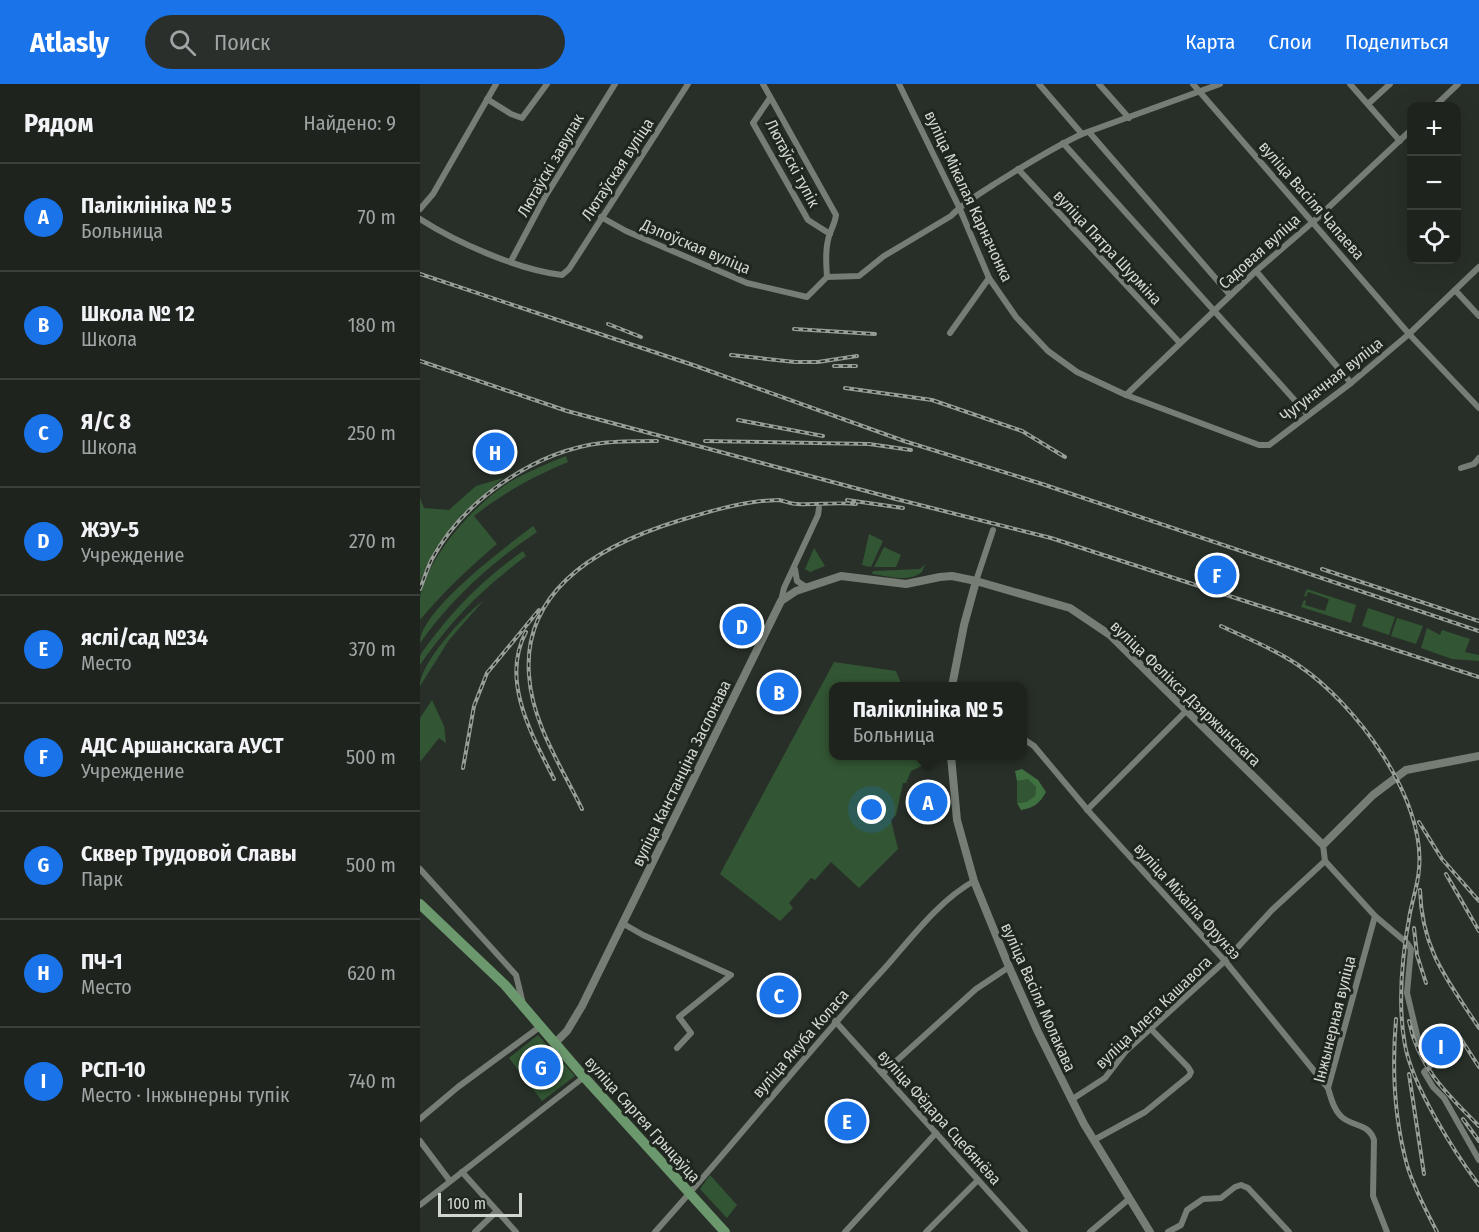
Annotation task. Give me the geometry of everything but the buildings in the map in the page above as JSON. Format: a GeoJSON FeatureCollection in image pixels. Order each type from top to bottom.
{"type":"FeatureCollection","features":[{"type":"Feature","properties":{"kind":"main road","name":"вуліца Сяргея Грыцаўца"},"geometry":{"type":"LineString","coordinates":[[420,904],[486,965],[725,1232]]}},
{"type":"Feature","properties":{"kind":"street"},"geometry":{"type":"LineString","coordinates":[[422,206],[433,194],[496,84]]}},
{"type":"Feature","properties":{"kind":"street"},"geometry":{"type":"LineString","coordinates":[[487,99],[522,118],[547,84]]}},
{"type":"Feature","properties":{"kind":"street","name":"Лютаўскі завулак"},"geometry":{"type":"LineString","coordinates":[[511,261],[545,197],[615,84]]}},
{"type":"Feature","properties":{"kind":"street"},"geometry":{"type":"LineString","coordinates":[[763,84],[836,215],[826,257],[827,277],[858,276],[884,256],[951,216],[959,207],[1063,143],[1220,84]]}},
{"type":"Feature","properties":{"kind":"street","name":"вуліца Мікалая Карначонка"},"geometry":{"type":"LineString","coordinates":[[899,84],[959,207],[989,278],[1016,317],[1057,358],[1077,372],[1126,395],[1259,445],[1269,445]]}},
{"type":"Feature","properties":{"kind":"street"},"geometry":{"type":"LineString","coordinates":[[1039,84],[1082,134]]}},
{"type":"Feature","properties":{"kind":"street"},"geometry":{"type":"LineString","coordinates":[[1099,84],[1129,118]]}},
{"type":"Feature","properties":{"kind":"street","name":"вуліца Васіля Чапаева"},"geometry":{"type":"LineString","coordinates":[[1193,84],[1314,221],[1409,334]]}},
{"type":"Feature","properties":{"kind":"street"},"geometry":{"type":"LineString","coordinates":[[1350,84],[1400,141]]}},
{"type":"Feature","properties":{"kind":"street"},"geometry":{"type":"LineString","coordinates":[[1368,104],[1390,84]]}},
{"type":"Feature","properties":{"kind":"street"},"geometry":{"type":"LineString","coordinates":[[1439,102],[1458,84]]}},
{"type":"Feature","properties":{"kind":"street","name":"Лютаўская вуліца"},"geometry":{"type":"LineString","coordinates":[[511,261],[549,273],[562,274],[569,269],[686,85]]}},
{"type":"Feature","properties":{"kind":"street","name":"Лютаўскі тупік"},"geometry":{"type":"LineString","coordinates":[[770,98],[753,123],[808,220],[830,234]]}},
{"type":"Feature","properties":{"kind":"street"},"geometry":{"type":"LineString","coordinates":[[1089,132],[1230,295]]}},
{"type":"Feature","properties":{"kind":"street","name":"Садовая вуліца"},"geometry":{"type":"LineString","coordinates":[[1126,395],[1230,295],[1407,134]]}},
{"type":"Feature","properties":{"kind":"street"},"geometry":{"type":"LineString","coordinates":[[1063,143],[1308,415]]}},
{"type":"Feature","properties":{"kind":"street","name":"вуліца Пятра Шурміна"},"geometry":{"type":"LineString","coordinates":[[1018,169],[1180,343]]}},
{"type":"Feature","properties":{"kind":"street"},"geometry":{"type":"LineString","coordinates":[[420,195],[422,206]]}},
{"type":"Feature","properties":{"kind":"street","name":"Дэпоўская вуліца"},"geometry":{"type":"LineString","coordinates":[[601,217],[626,231],[747,283],[783,293],[807,297],[827,277]]}},
{"type":"Feature","properties":{"kind":"street"},"geometry":{"type":"LineString","coordinates":[[420,219],[460,241],[511,261]]}},
{"type":"Feature","properties":{"kind":"street","name":"Чугуначная вуліца"},"geometry":{"type":"LineString","coordinates":[[1269,445],[1351,383],[1409,334],[1479,267]]}},
{"type":"Feature","properties":{"kind":"street"},"geometry":{"type":"LineString","coordinates":[[1256,271],[1351,383]]}},
{"type":"Feature","properties":{"kind":"street"},"geometry":{"type":"LineString","coordinates":[[950,333],[989,278]]}},
{"type":"Feature","properties":{"kind":"street"},"geometry":{"type":"LineString","coordinates":[[1455,290],[1479,316]]}},
{"type":"Feature","properties":{"kind":"street"},"geometry":{"type":"LineString","coordinates":[[1409,334],[1479,408]]}},
{"type":"Feature","properties":{"kind":"street"},"geometry":{"type":"LineString","coordinates":[[1461,468],[1474,464],[1479,458]]}},
{"type":"Feature","properties":{"kind":"street","name":"вуліца Канстанціна Заслонава"},"geometry":{"type":"LineString","coordinates":[[555,1043],[573,1023],[781,602],[784,588],[818,515],[819,508]]}},
{"type":"Feature","properties":{"kind":"street"},"geometry":{"type":"LineString","coordinates":[[953,682],[964,621],[993,530]]}},
{"type":"Feature","properties":{"kind":"street"},"geometry":{"type":"LineString","coordinates":[[795,566],[795,578],[799,584],[806,587]]}},
{"type":"Feature","properties":{"kind":"street","name":"вуліца Фелікса Дзяржынскага"},"geometry":{"type":"LineString","coordinates":[[781,602],[788,595],[806,587],[841,576],[906,584],[947,576],[976,581],[1077,612],[1110,635],[1323,845]]}},
{"type":"Feature","properties":{"kind":"street"},"geometry":{"type":"LineString","coordinates":[[1087,810],[1186,711]]}},
{"type":"Feature","properties":{"kind":"street","name":"вуліца Міхаіла Фрунзэ"},"geometry":{"type":"LineString","coordinates":[[1027,741],[1225,961],[1328,1088]]}},
{"type":"Feature","properties":{"kind":"street"},"geometry":{"type":"LineString","coordinates":[[1479,756],[1406,770],[1373,795],[1323,845],[1325,861],[1375,916],[1411,949],[1407,993],[1419,1043],[1431,1065],[1424,1072],[1432,1087],[1444,1098],[1479,1160]]}},
{"type":"Feature","properties":{"kind":"street","name":"вуліца Васіля Молакава"},"geometry":{"type":"LineString","coordinates":[[951,760],[957,820],[974,881],[1009,967],[1071,1100],[1150,1232]]}},
{"type":"Feature","properties":{"kind":"street","name":"вуліца Алега Кашавога"},"geometry":{"type":"LineString","coordinates":[[1071,1100],[1105,1078],[1136,1043],[1225,961],[1272,910],[1325,861]]}},
{"type":"Feature","properties":{"kind":"street"},"geometry":{"type":"LineString","coordinates":[[420,869],[516,975],[523,1005]]}},
{"type":"Feature","properties":{"kind":"street","name":"вуліца Якуба Коласа"},"geometry":{"type":"LineString","coordinates":[[655,1232],[836,1021],[952,896],[974,881]]}},
{"type":"Feature","properties":{"kind":"street","name":"Інжынерная вуліца"},"geometry":{"type":"LineString","coordinates":[[1375,916],[1328,1088],[1339,1114],[1348,1121],[1372,1132],[1374,1140],[1373,1196],[1387,1232]]}},
{"type":"Feature","properties":{"kind":"street"},"geometry":{"type":"LineString","coordinates":[[622,923],[731,975],[679,1017],[691,1033],[677,1048]]}},
{"type":"Feature","properties":{"kind":"street"},"geometry":{"type":"LineString","coordinates":[[883,1073],[976,989],[1009,967]]}},
{"type":"Feature","properties":{"kind":"street","name":"вуліца Фёдара Сцебянёва"},"geometry":{"type":"LineString","coordinates":[[836,1021],[1024,1232]]}},
{"type":"Feature","properties":{"kind":"street"},"geometry":{"type":"LineString","coordinates":[[420,1119],[458,1087],[541,1026]]}},
{"type":"Feature","properties":{"kind":"street"},"geometry":{"type":"LineString","coordinates":[[1094,1140],[1145,1112],[1191,1072],[1151,1029]]}},
{"type":"Feature","properties":{"kind":"street"},"geometry":{"type":"LineString","coordinates":[[420,1205],[584,1077]]}},
{"type":"Feature","properties":{"kind":"street"},"geometry":{"type":"LineString","coordinates":[[845,1232],[936,1133]]}},
{"type":"Feature","properties":{"kind":"street"},"geometry":{"type":"LineString","coordinates":[[420,1141],[450,1181]]}},
{"type":"Feature","properties":{"kind":"street"},"geometry":{"type":"LineString","coordinates":[[462,1172],[516,1232]]}},
{"type":"Feature","properties":{"kind":"street"},"geometry":{"type":"LineString","coordinates":[[926,1232],[978,1180]]}},
{"type":"Feature","properties":{"kind":"street"},"geometry":{"type":"LineString","coordinates":[[1168,1232],[1181,1225],[1187,1210],[1195,1204],[1203,1200],[1221,1198],[1241,1185],[1248,1188],[1289,1232]]}},
{"type":"Feature","properties":{"kind":"street"},"geometry":{"type":"LineString","coordinates":[[1090,1232],[1129,1199]]}},
{"type":"Feature","properties":{"kind":"street"},"geometry":{"type":"LineString","coordinates":[[475,1232],[497,1211]]}},
{"type":"Feature","properties":{"kind":"green space"},"geometry":{"type":"Polygon","coordinates":[[[566,456],[568,462],[519,486],[474,516],[497,544],[420,620],[420,597],[425,581],[443,549],[467,518],[508,483],[566,456]]]}},
{"type":"Feature","properties":{"kind":"green space"},"geometry":{"type":"Polygon","coordinates":[[[503,478],[462,514],[436,547],[420,581],[420,498],[424,508],[449,510],[476,486],[503,478]]]}},
{"type":"Feature","properties":{"kind":"green space"},"geometry":{"type":"Polygon","coordinates":[[[533,526],[537,532],[473,582],[445,611],[420,643],[424,629],[449,597],[486,563],[533,526]]]}},
{"type":"Feature","properties":{"kind":"green space"},"geometry":{"type":"Polygon","coordinates":[[[869,534],[883,541],[871,567],[862,565],[869,534]]]}},
{"type":"Feature","properties":{"kind":"green space"},"geometry":{"type":"Polygon","coordinates":[[[884,547],[901,555],[896,567],[874,567],[884,547]]]}},
{"type":"Feature","properties":{"kind":"green space"},"geometry":{"type":"Polygon","coordinates":[[[814,548],[825,566],[810,572],[805,569],[814,548]]]}},
{"type":"Feature","properties":{"kind":"green space"},"geometry":{"type":"Polygon","coordinates":[[[523,551],[526,556],[468,606],[420,665],[420,656],[445,622],[481,585],[523,551]]]}},
{"type":"Feature","properties":{"kind":"green space"},"geometry":{"type":"Polygon","coordinates":[[[925,564],[922,572],[911,577],[898,578],[872,574],[873,571],[920,569],[925,564]]]}},
{"type":"Feature","properties":{"kind":"green space"},"geometry":{"type":"Polygon","coordinates":[[[1307,589],[1356,605],[1351,623],[1301,607],[1304,600],[1305,605],[1325,611],[1329,599],[1308,592],[1306,597],[1304,596],[1307,589]]]}},
{"type":"Feature","properties":{"kind":"green space"},"geometry":{"type":"Polygon","coordinates":[[[483,601],[449,640],[420,686],[422,676],[435,652],[455,628],[483,601]]]}},
{"type":"Feature","properties":{"kind":"green space"},"geometry":{"type":"Polygon","coordinates":[[[1368,608],[1395,617],[1389,635],[1362,626],[1368,608]]]}},
{"type":"Feature","properties":{"kind":"green space"},"geometry":{"type":"Polygon","coordinates":[[[1397,618],[1423,626],[1416,644],[1391,636],[1397,618]]]}},
{"type":"Feature","properties":{"kind":"green space"},"geometry":{"type":"Polygon","coordinates":[[[1427,628],[1440,635],[1442,630],[1470,639],[1465,652],[1479,655],[1479,661],[1452,659],[1421,648],[1427,628]]]}},
{"type":"Feature","properties":{"kind":"green space"},"geometry":{"type":"Polygon","coordinates":[[[834,662],[896,671],[900,682],[829,682],[829,760],[926,760],[926,764],[911,771],[906,783],[903,783],[896,815],[891,820],[898,849],[859,888],[831,862],[815,880],[811,878],[789,903],[793,908],[780,921],[720,874],[834,662]]]}},
{"type":"Feature","properties":{"kind":"green space"},"geometry":{"type":"Polygon","coordinates":[[[432,700],[444,726],[446,743],[439,738],[420,762],[420,718],[432,700]]]}},
{"type":"Feature","properties":{"kind":"green space"},"geometry":{"type":"Polygon","coordinates":[[[1022,769],[1038,780],[1046,792],[1036,804],[1021,810],[1017,803],[1026,802],[1035,796],[1036,787],[1028,779],[1017,781],[1015,771],[1022,769]]]}},
{"type":"Feature","properties":{"kind":"green space"},"geometry":{"type":"Polygon","coordinates":[[[1028,778],[1036,787],[1035,796],[1026,802],[1017,803],[1017,781],[1028,778]]]}},
{"type":"Feature","properties":{"kind":"green space"},"geometry":{"type":"Polygon","coordinates":[[[538,1035],[575,1076],[542,1101],[509,1058],[538,1035]]]}},
{"type":"Feature","properties":{"kind":"green space"},"geometry":{"type":"Polygon","coordinates":[[[710,1175],[737,1205],[727,1218],[700,1189],[710,1175]]]}},
{"type":"Feature","properties":{"kind":"railway"},"geometry":{"type":"LineString","coordinates":[[420,274],[693,365],[904,441],[1042,484],[1479,631]]}},
{"type":"Feature","properties":{"kind":"railway"},"geometry":{"type":"LineString","coordinates":[[608,324],[641,337]]}},
{"type":"Feature","properties":{"kind":"railway"},"geometry":{"type":"LineString","coordinates":[[794,329],[875,334]]}},
{"type":"Feature","properties":{"kind":"railway"},"geometry":{"type":"LineString","coordinates":[[731,355],[795,362],[818,362],[857,356]]}},
{"type":"Feature","properties":{"kind":"railway"},"geometry":{"type":"LineString","coordinates":[[420,361],[567,411],[1051,538],[1479,677]]}},
{"type":"Feature","properties":{"kind":"railway"},"geometry":{"type":"LineString","coordinates":[[834,366],[856,366]]}},
{"type":"Feature","properties":{"kind":"railway"},"geometry":{"type":"LineString","coordinates":[[845,388],[932,400],[1022,431],[1065,457]]}},
{"type":"Feature","properties":{"kind":"railway"},"geometry":{"type":"LineString","coordinates":[[738,420],[823,436]]}},
{"type":"Feature","properties":{"kind":"railway"},"geometry":{"type":"LineString","coordinates":[[420,589],[432,559],[446,537],[482,498],[504,482],[552,456],[577,448],[609,442],[657,441]]}},
{"type":"Feature","properties":{"kind":"railway"},"geometry":{"type":"LineString","coordinates":[[705,441],[869,444],[911,450]]}},
{"type":"Feature","properties":{"kind":"railway"},"geometry":{"type":"LineString","coordinates":[[582,809],[542,727],[531,693],[529,675],[531,643],[540,616],[555,592],[575,572],[599,555],[654,529],[691,517],[731,506],[761,501],[779,500],[792,504],[856,504]]}},
{"type":"Feature","properties":{"kind":"railway"},"geometry":{"type":"LineString","coordinates":[[847,500],[903,508]]}},
{"type":"Feature","properties":{"kind":"railway"},"geometry":{"type":"LineString","coordinates":[[1322,569],[1479,621]]}},
{"type":"Feature","properties":{"kind":"railway"},"geometry":{"type":"LineString","coordinates":[[463,768],[474,706],[487,673],[539,610]]}},
{"type":"Feature","properties":{"kind":"railway"},"geometry":{"type":"LineString","coordinates":[[1221,626],[1280,654],[1320,682],[1363,728],[1383,755],[1399,783],[1411,813],[1418,841],[1419,869],[1403,962],[1401,1012],[1405,1045],[1409,1061],[1425,1098],[1446,1137],[1479,1185]]}},
{"type":"Feature","properties":{"kind":"railway"},"geometry":{"type":"LineString","coordinates":[[526,632],[519,650],[516,669],[518,688],[529,726],[554,779]]}},
{"type":"Feature","properties":{"kind":"railway"},"geometry":{"type":"LineString","coordinates":[[1419,822],[1442,859],[1479,901]]}},
{"type":"Feature","properties":{"kind":"railway"},"geometry":{"type":"LineString","coordinates":[[1446,874],[1479,931]]}},
{"type":"Feature","properties":{"kind":"railway"},"geometry":{"type":"LineString","coordinates":[[1420,890],[1422,911],[1431,948],[1438,964],[1479,1028]]}},
{"type":"Feature","properties":{"kind":"railway"},"geometry":{"type":"LineString","coordinates":[[1414,928],[1417,955],[1426,983]]}},
{"type":"Feature","properties":{"kind":"railway"},"geometry":{"type":"LineString","coordinates":[[1396,1019],[1395,1092],[1399,1129],[1413,1182],[1437,1232]]}},
{"type":"Feature","properties":{"kind":"railway"},"geometry":{"type":"LineString","coordinates":[[1409,1021],[1419,1052],[1435,1079],[1479,1126]]}},
{"type":"Feature","properties":{"kind":"railway"},"geometry":{"type":"LineString","coordinates":[[1461,1039],[1479,1067]]}},
{"type":"Feature","properties":{"kind":"railway"},"geometry":{"type":"LineString","coordinates":[[1409,1074],[1424,1174]]}},
{"type":"Feature","properties":{"kind":"railway"},"geometry":{"type":"LineString","coordinates":[[1463,1119],[1479,1141]]}},
{"type":"Feature","properties":{"kind":"place","name":"ПЧ-1"},"geometry":{"type":"Point","coordinates":[495,452]}},
{"type":"Feature","properties":{"kind":"place","name":"АДС Аршанскага АУСТ"},"geometry":{"type":"Point","coordinates":[1217,575]}},
{"type":"Feature","properties":{"kind":"place","name":"ЖЭУ-5"},"geometry":{"type":"Point","coordinates":[742,626]}},
{"type":"Feature","properties":{"kind":"place","name":"Школа № 12"},"geometry":{"type":"Point","coordinates":[779,692]}},
{"type":"Feature","properties":{"kind":"place","name":"Паліклініка № 5"},"geometry":{"type":"Point","coordinates":[928,802]}},
{"type":"Feature","properties":{"kind":"place","name":"Я/С 8"},"geometry":{"type":"Point","coordinates":[779,995]}},
{"type":"Feature","properties":{"kind":"place","name":"РСП-10"},"geometry":{"type":"Point","coordinates":[1441,1046]}},
{"type":"Feature","properties":{"kind":"place","name":"Сквер Трудовой Славы"},"geometry":{"type":"Point","coordinates":[541,1067]}},
{"type":"Feature","properties":{"kind":"place","name":"яслі/сад №34"},"geometry":{"type":"Point","coordinates":[847,1121]}}]}
